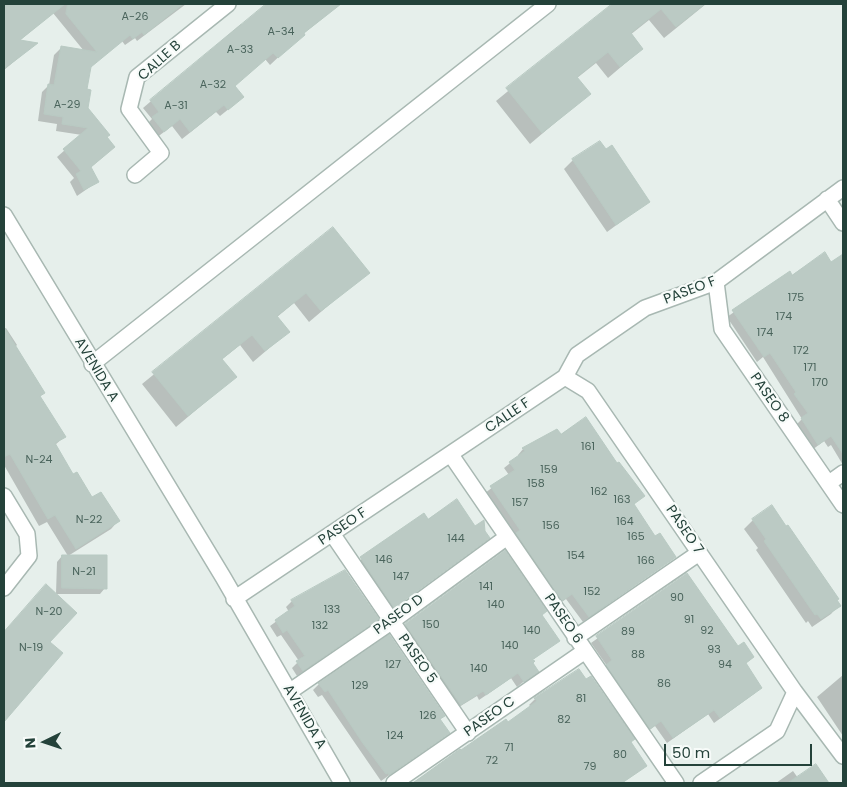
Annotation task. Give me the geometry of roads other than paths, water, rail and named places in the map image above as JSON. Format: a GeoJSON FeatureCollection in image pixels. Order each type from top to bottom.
{"type":"FeatureCollection","features":[{"type":"Feature","properties":{"kind":"street","name":"CALLE B"},"geometry":{"type":"LineString","coordinates":[[135,175],[161,153],[130,109],[137,77],[228,4]]}},
{"type":"Feature","properties":{"kind":"street"},"geometry":{"type":"LineString","coordinates":[[92,364],[548,4]]}},
{"type":"Feature","properties":{"kind":"street","name":"PASEO F"},"geometry":{"type":"LineString","coordinates":[[565,377],[577,355],[645,308],[716,282],[843,188]]}},
{"type":"Feature","properties":{"kind":"street"},"geometry":{"type":"LineString","coordinates":[[827,199],[843,223]]}},
{"type":"Feature","properties":{"kind":"street","name":"AVENIDA A"},"geometry":{"type":"LineString","coordinates":[[4,215],[342,783]]}},
{"type":"Feature","properties":{"kind":"street","name":"PASEO 8"},"geometry":{"type":"LineString","coordinates":[[716,282],[722,329],[843,506]]}},
{"type":"Feature","properties":{"kind":"street","name":"CALLE F"},"geometry":{"type":"LineString","coordinates":[[451,454],[565,377]]}},
{"type":"Feature","properties":{"kind":"street","name":"PASEO 7"},"geometry":{"type":"LineString","coordinates":[[565,377],[588,391],[795,692],[843,756]]}},
{"type":"Feature","properties":{"kind":"street","name":"PASEO F"},"geometry":{"type":"LineString","coordinates":[[234,599],[333,535],[451,454]]}},
{"type":"Feature","properties":{"kind":"street","name":"PASEO 6"},"geometry":{"type":"LineString","coordinates":[[451,454],[676,783]]}},
{"type":"Feature","properties":{"kind":"street"},"geometry":{"type":"LineString","coordinates":[[828,483],[843,473]]}},
{"type":"Feature","properties":{"kind":"street"},"geometry":{"type":"LineString","coordinates":[[4,496],[27,534],[29,556],[4,588]]}},
{"type":"Feature","properties":{"kind":"street","name":"PASEO 5"},"geometry":{"type":"LineString","coordinates":[[333,535],[468,733]]}},
{"type":"Feature","properties":{"kind":"street","name":"PASEO D"},"geometry":{"type":"LineString","coordinates":[[289,692],[391,622],[507,536]]}},
{"type":"Feature","properties":{"kind":"street"},"geometry":{"type":"LineString","coordinates":[[576,638],[700,553]]}},
{"type":"Feature","properties":{"kind":"street","name":"PASEO C"},"geometry":{"type":"LineString","coordinates":[[394,783],[584,651]]}},
{"type":"Feature","properties":{"kind":"street"},"geometry":{"type":"LineString","coordinates":[[702,783],[777,731],[795,692]]}}]}
